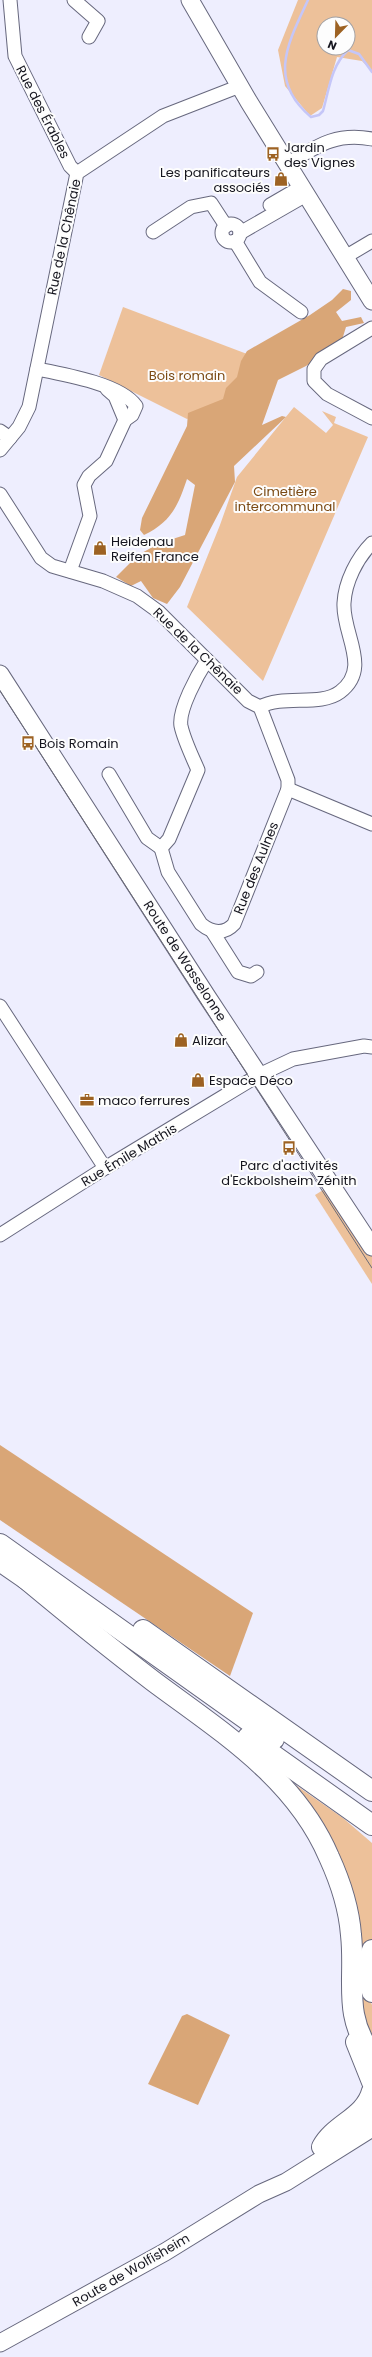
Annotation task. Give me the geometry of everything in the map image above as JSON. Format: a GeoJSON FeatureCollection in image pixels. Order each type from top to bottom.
{"type":"FeatureCollection","features":[{"type":"Feature","properties":{"kind":"highway"},"geometry":{"type":"LineString","coordinates":[[0,1537],[112,1609],[244,1699],[372,1790]]}},
{"type":"Feature","properties":{"kind":"highway"},"geometry":{"type":"LineString","coordinates":[[0,1544],[372,1809]]}},
{"type":"Feature","properties":{"kind":"highway"},"geometry":{"type":"LineString","coordinates":[[0,1561],[372,1825]]}},
{"type":"Feature","properties":{"kind":"highway"},"geometry":{"type":"LineString","coordinates":[[26,1579],[93,1636],[265,1767],[302,1807],[329,1855],[343,1896],[351,1932],[353,2017],[364,2044],[372,2054]]}},
{"type":"Feature","properties":{"kind":"highway"},"geometry":{"type":"LineString","coordinates":[[244,1699],[304,1737],[372,1785]]}},
{"type":"Feature","properties":{"kind":"highway"},"geometry":{"type":"LineString","coordinates":[[329,1855],[346,1933],[347,2018],[372,2082]]}},
{"type":"Feature","properties":{"kind":"highway"},"geometry":{"type":"LineString","coordinates":[[372,1950],[368,1967],[372,1992]]}},
{"type":"Feature","properties":{"kind":"highway"},"geometry":{"type":"LineString","coordinates":[[322,2147],[327,2138],[362,2110],[372,2090]]}},
{"type":"Feature","properties":{"kind":"main road"},"geometry":{"type":"LineString","coordinates":[[190,0],[287,164],[372,301]]}},
{"type":"Feature","properties":{"kind":"main road","name":"Route de Wasselonne"},"geometry":{"type":"LineString","coordinates":[[0,674],[372,1247]]}},
{"type":"Feature","properties":{"kind":"main road","name":"Route de Wolfisheim"},"geometry":{"type":"LineString","coordinates":[[259,2194],[281,2175],[372,2114]]}},
{"type":"Feature","properties":{"kind":"main road","name":"Route de Wolfisheim"},"geometry":{"type":"LineString","coordinates":[[0,2343],[165,2252],[259,2194],[286,2182],[372,2128]]}},
{"type":"Feature","properties":{"kind":"street","name":"Rue des Érables"},"geometry":{"type":"LineString","coordinates":[[10,0],[15,56],[70,166],[77,173]]}},
{"type":"Feature","properties":{"kind":"street"},"geometry":{"type":"LineString","coordinates":[[74,0],[98,21],[89,36]]}},
{"type":"Feature","properties":{"kind":"street","name":"Rue de la Chênaie"},"geometry":{"type":"LineString","coordinates":[[0,450],[5,434],[20,427],[29,407],[77,173],[163,116],[240,86]]}},
{"type":"Feature","properties":{"kind":"street"},"geometry":{"type":"LineString","coordinates":[[287,164],[325,141],[341,137],[360,136],[372,139]]}},
{"type":"Feature","properties":{"kind":"street"},"geometry":{"type":"LineString","coordinates":[[234,231],[304,191]]}},
{"type":"Feature","properties":{"kind":"street"},"geometry":{"type":"LineString","coordinates":[[153,232],[191,207],[211,203],[234,231],[260,282],[301,312]]}},
{"type":"Feature","properties":{"kind":"street"},"geometry":{"type":"LineString","coordinates":[[345,257],[372,241]]}},
{"type":"Feature","properties":{"kind":"street"},"geometry":{"type":"LineString","coordinates":[[372,328],[322,359],[314,369],[314,381],[326,394],[372,418]]}},
{"type":"Feature","properties":{"kind":"street"},"geometry":{"type":"LineString","coordinates":[[37,369],[84,379],[131,399],[136,406],[132,415],[124,420],[106,461],[89,476],[84,485],[90,516],[70,571]]}},
{"type":"Feature","properties":{"kind":"street","name":"Rue de la Chênaie"},"geometry":{"type":"LineString","coordinates":[[0,494],[41,558],[52,566],[103,581],[137,596],[159,612],[248,701],[260,707]]}},
{"type":"Feature","properties":{"kind":"street"},"geometry":{"type":"LineString","coordinates":[[372,544],[366,550],[350,578],[344,604],[356,656],[356,670],[348,684],[340,692],[324,698],[269,702],[260,707],[288,780],[288,789],[372,824]]}},
{"type":"Feature","properties":{"kind":"street"},"geometry":{"type":"LineString","coordinates":[[161,848],[169,838],[198,770],[181,726],[181,715],[200,671],[207,660]]}},
{"type":"Feature","properties":{"kind":"street"},"geometry":{"type":"LineString","coordinates":[[109,774],[147,838],[161,848],[168,872],[201,924],[212,931],[238,972],[251,976],[257,972]]}},
{"type":"Feature","properties":{"kind":"street","name":"Rue des Aulnes"},"geometry":{"type":"LineString","coordinates":[[212,931],[225,931],[234,924],[288,789]]}},
{"type":"Feature","properties":{"kind":"street"},"geometry":{"type":"LineString","coordinates":[[0,1006],[105,1168]]}},
{"type":"Feature","properties":{"kind":"street","name":"Rue Émile Mathis"},"geometry":{"type":"LineString","coordinates":[[0,1235],[105,1168],[259,1075],[293,1059],[364,1046],[372,1047]]}},
{"type":"Feature","properties":{"kind":"green space"},"geometry":{"type":"Polygon","coordinates":[[[298,0],[372,0],[372,71],[362,61],[337,57],[322,108],[310,116],[285,86],[278,50],[298,0]]]}},
{"type":"Feature","properties":{"kind":"green space","name":"Bois romain"},"geometry":{"type":"Polygon","coordinates":[[[123,307],[255,357],[240,396],[187,419],[99,375],[123,307]]]}},
{"type":"Feature","properties":{"kind":"green space","name":"Cimetière intercommunal"},"geometry":{"type":"Polygon","coordinates":[[[294,407],[326,433],[333,425],[322,411],[336,417],[334,423],[368,437],[263,681],[187,607],[220,525],[237,477],[294,407]]]}},
{"type":"Feature","properties":{"kind":"green space"},"geometry":{"type":"Polygon","coordinates":[[[328,1187],[372,1256],[372,1284],[315,1195],[328,1187]]]}},
{"type":"Feature","properties":{"kind":"green space"},"geometry":{"type":"Polygon","coordinates":[[[287,1779],[343,1818],[372,1843],[372,1939],[368,1949],[365,1986],[372,2005],[372,2036],[367,2039],[350,1905],[287,1779]]]}},
{"type":"Feature","properties":{"kind":"shaded area"},"geometry":{"type":"Polygon","coordinates":[[[343,289],[351,291],[351,300],[336,312],[342,321],[361,317],[364,323],[346,327],[342,340],[306,366],[278,380],[262,425],[282,416],[286,417],[234,466],[235,482],[180,587],[167,604],[153,598],[141,581],[131,586],[116,577],[138,555],[160,543],[185,535],[195,485],[187,479],[177,505],[167,519],[161,525],[144,535],[140,530],[142,518],[187,426],[188,413],[223,399],[226,388],[237,377],[241,361],[247,351],[310,315],[332,300],[343,289]]]}},
{"type":"Feature","properties":{"kind":"shaded area"},"geometry":{"type":"Polygon","coordinates":[[[0,1445],[253,1613],[230,1676],[0,1520],[0,1445]]]}},
{"type":"Feature","properties":{"kind":"shaded area"},"geometry":{"type":"Polygon","coordinates":[[[187,2014],[230,2035],[198,2105],[148,2084],[182,2016],[187,2014]]]}},
{"type":"Feature","properties":{"kind":"waterway"},"geometry":{"type":"LineString","coordinates":[[308,0],[294,31],[286,61],[285,75],[289,89],[297,103],[311,117],[319,115],[323,111],[334,71],[342,56],[348,50],[359,54],[372,72]]}},
{"type":"Feature","properties":{"kind":"tram line"},"geometry":{"type":"LineString","coordinates":[[0,691],[372,1268]]}},
{"type":"Feature","properties":{"kind":"place","name":"Jardin des Vignes"},"geometry":{"type":"Point","coordinates":[273,154]}},
{"type":"Feature","properties":{"kind":"place","name":"Les panificateurs associés"},"geometry":{"type":"Point","coordinates":[281,179]}},
{"type":"Feature","properties":{"kind":"place","name":"Heidenau Reifen France"},"geometry":{"type":"Point","coordinates":[100,548]}},
{"type":"Feature","properties":{"kind":"place","name":"Bois Romain"},"geometry":{"type":"Point","coordinates":[28,743]}},
{"type":"Feature","properties":{"kind":"place","name":"Alizar"},"geometry":{"type":"Point","coordinates":[181,1040]}},
{"type":"Feature","properties":{"kind":"place","name":"Espace Déco"},"geometry":{"type":"Point","coordinates":[198,1080]}},
{"type":"Feature","properties":{"kind":"place","name":"maco ferrures"},"geometry":{"type":"Point","coordinates":[87,1100]}},
{"type":"Feature","properties":{"kind":"place","name":"Parc d'activités d'Eckbolsheim Zénith"},"geometry":{"type":"Point","coordinates":[289,1148]}}]}
